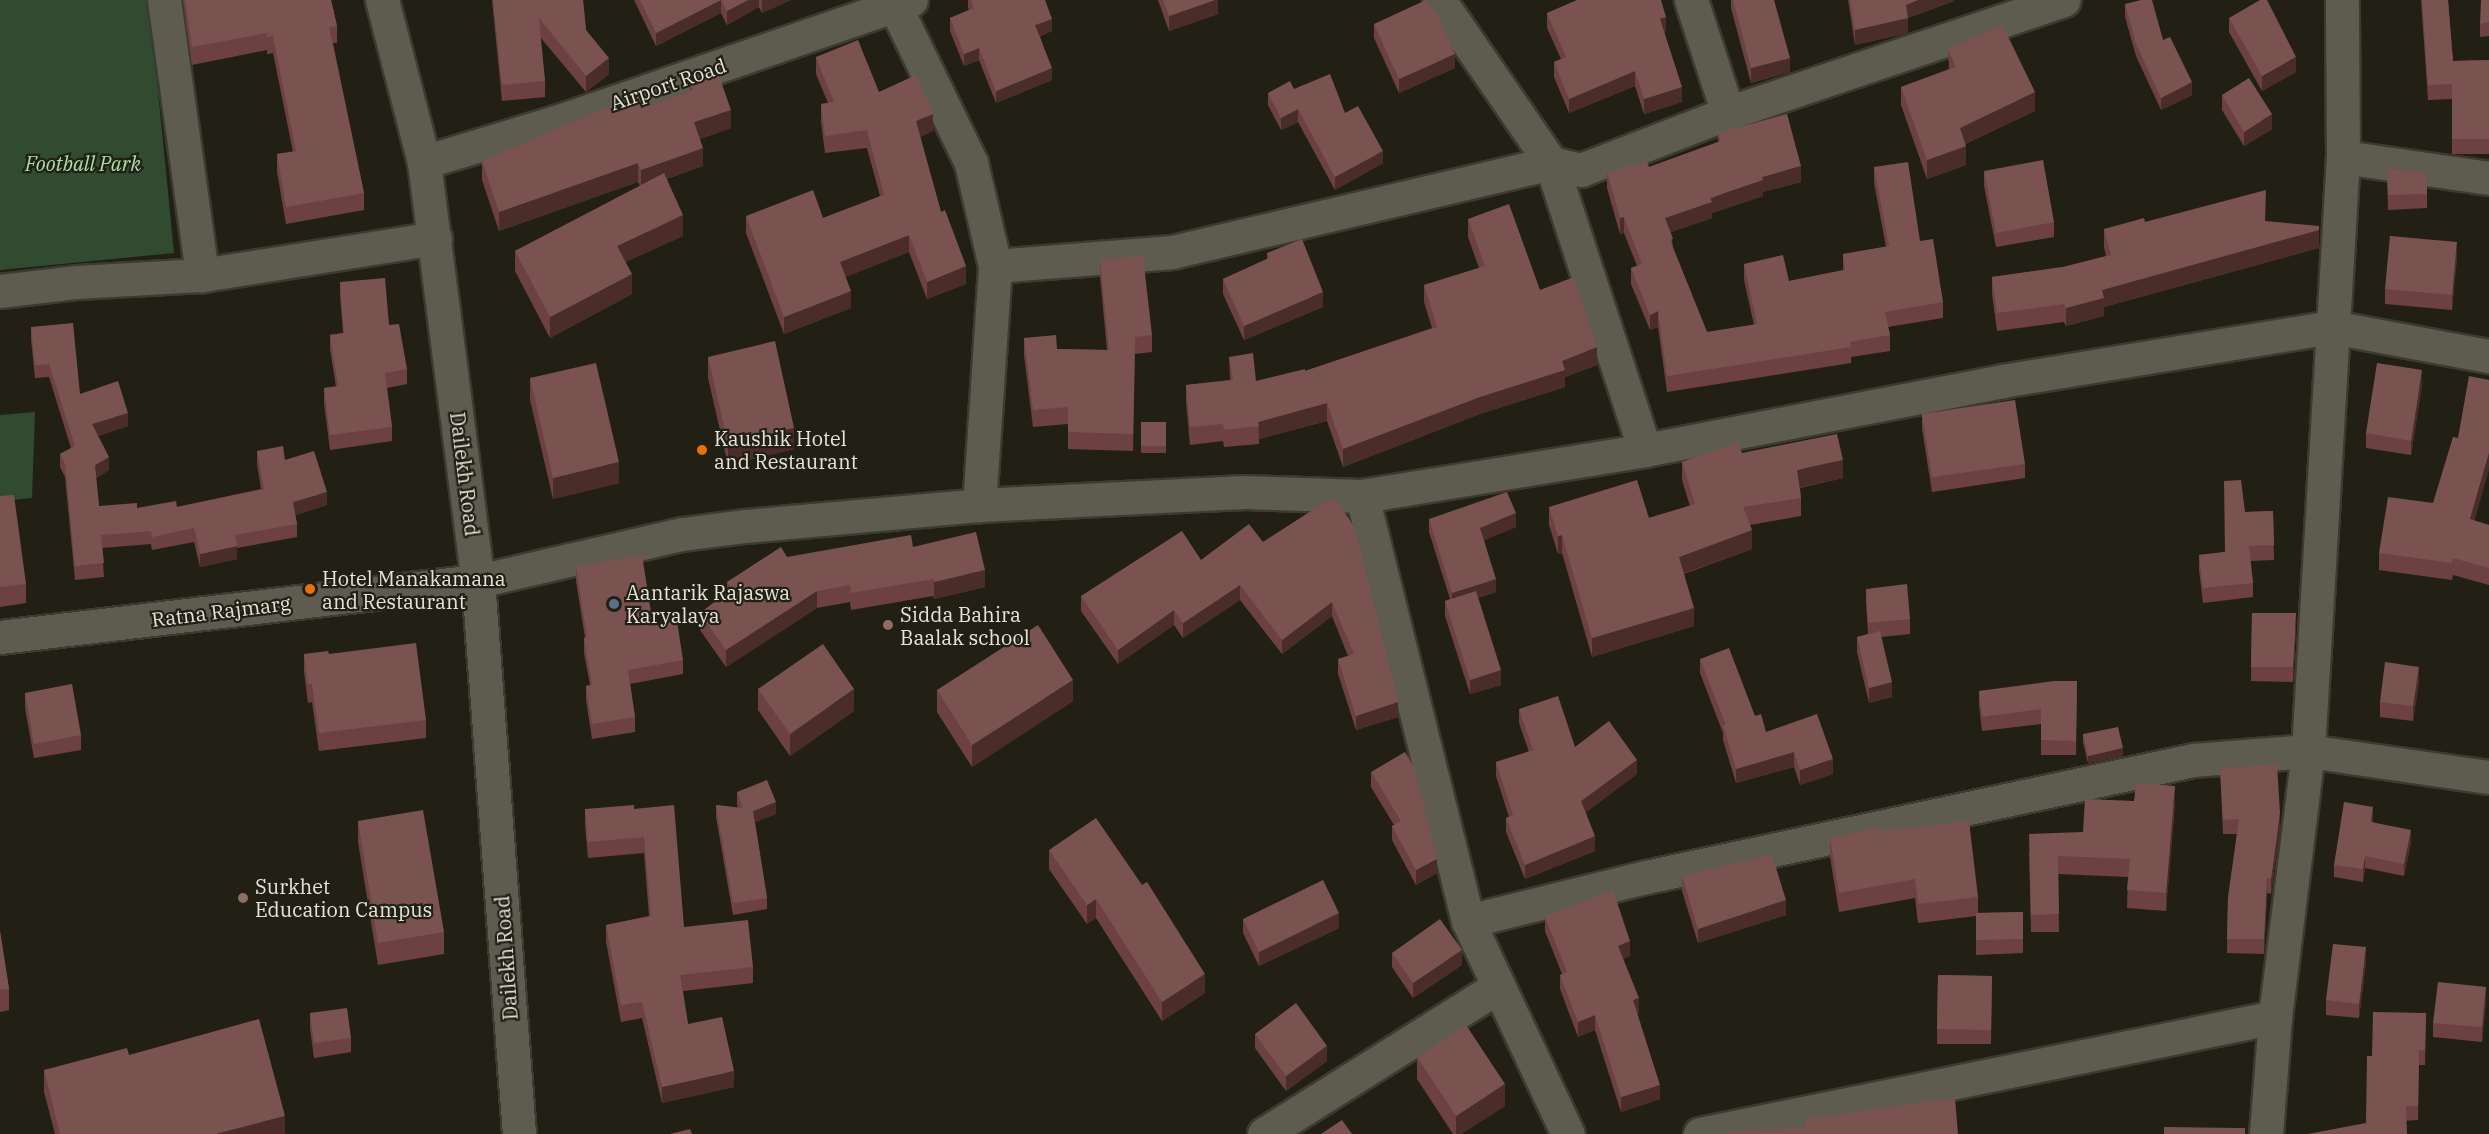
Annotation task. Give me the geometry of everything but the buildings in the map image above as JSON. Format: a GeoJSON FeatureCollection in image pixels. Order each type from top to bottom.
{"type":"FeatureCollection","features":[{"type":"Feature","properties":{"kind":"street"},"geometry":{"type":"LineString","coordinates":[[164,0],[202,275]]}},
{"type":"Feature","properties":{"kind":"street","name":"Dailekh Road"},"geometry":{"type":"LineString","coordinates":[[382,0],[424,162],[478,581],[519,1134]]}},
{"type":"Feature","properties":{"kind":"street"},"geometry":{"type":"LineString","coordinates":[[1439,0],[1551,163],[1645,450]]}},
{"type":"Feature","properties":{"kind":"street"},"geometry":{"type":"LineString","coordinates":[[1691,0],[1728,113]]}},
{"type":"Feature","properties":{"kind":"street"},"geometry":{"type":"LineString","coordinates":[[994,267],[1172,252],[1551,163],[1581,170],[1728,113],[2063,0]]}},
{"type":"Feature","properties":{"kind":"street"},"geometry":{"type":"LineString","coordinates":[[2266,1134],[2275,1017],[2308,751],[2343,157],[2342,0]]}},
{"type":"Feature","properties":{"kind":"street"},"geometry":{"type":"LineString","coordinates":[[900,2],[971,163],[994,267],[979,505]]}},
{"type":"Feature","properties":{"kind":"street","name":"Airport Road"},"geometry":{"type":"LineString","coordinates":[[424,162],[562,120],[900,2]]}},
{"type":"Feature","properties":{"kind":"street"},"geometry":{"type":"LineString","coordinates":[[2343,157],[2489,177]]}},
{"type":"Feature","properties":{"kind":"street"},"geometry":{"type":"LineString","coordinates":[[0,291],[77,282],[202,275],[435,238]]}},
{"type":"Feature","properties":{"kind":"street","name":"Ratna Rajmarg"},"geometry":{"type":"LineString","coordinates":[[0,637],[478,581],[682,534],[745,526],[979,505],[1245,492],[1362,496],[1645,450],[2002,381],[2332,327],[2489,356]]}},
{"type":"Feature","properties":{"kind":"street"},"geometry":{"type":"LineString","coordinates":[[1362,496],[1468,921],[1568,1134]]}},
{"type":"Feature","properties":{"kind":"street"},"geometry":{"type":"LineString","coordinates":[[1468,921],[1646,877],[2193,760],[2308,751],[2489,777]]}},
{"type":"Feature","properties":{"kind":"street"},"geometry":{"type":"LineString","coordinates":[[1264,1134],[1497,987]]}},
{"type":"Feature","properties":{"kind":"street"},"geometry":{"type":"LineString","coordinates":[[1700,1134],[2275,1017]]}},
{"type":"Feature","properties":{"kind":"green space","name":"Football Park"},"geometry":{"type":"Polygon","coordinates":[[[0,0],[149,0],[174,253],[0,270],[0,0]]]}},
{"type":"Feature","properties":{"kind":"green space"},"geometry":{"type":"Polygon","coordinates":[[[35,412],[32,498],[0,501],[0,415],[35,412]]]}},
{"type":"Feature","properties":{"kind":"place","name":"Kaushik Hotel and Restaurant"},"geometry":{"type":"Point","coordinates":[702,450]}},
{"type":"Feature","properties":{"kind":"place","name":"Hotel Manakamana and Restaurant"},"geometry":{"type":"Point","coordinates":[310,589]}},
{"type":"Feature","properties":{"kind":"place","name":"Aantarik Rajaswa Karyalaya"},"geometry":{"type":"Point","coordinates":[614,604]}},
{"type":"Feature","properties":{"kind":"place","name":"Sidda Bahira Baalak school"},"geometry":{"type":"Point","coordinates":[888,625]}},
{"type":"Feature","properties":{"kind":"place","name":"Surkhet Education Campus"},"geometry":{"type":"Point","coordinates":[243,898]}}]}
